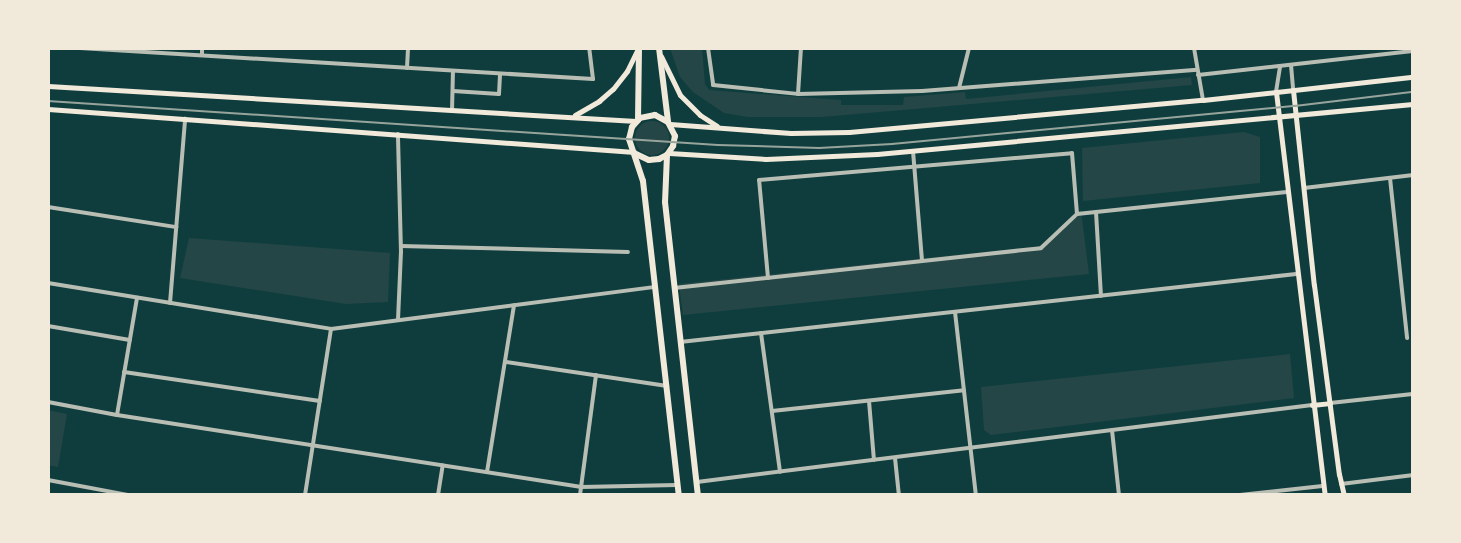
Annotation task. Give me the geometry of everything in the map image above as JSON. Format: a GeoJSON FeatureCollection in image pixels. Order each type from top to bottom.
{"type":"FeatureCollection","features":[{"type":"Feature","properties":{"kind":"highway"},"geometry":{"type":"LineString","coordinates":[[638,48],[637,121],[629,134],[643,181],[679,495]]}},
{"type":"Feature","properties":{"kind":"highway"},"geometry":{"type":"LineString","coordinates":[[659,49],[669,123],[675,136],[668,154],[665,202],[698,495]]}},
{"type":"Feature","properties":{"kind":"highway"},"geometry":{"type":"LineString","coordinates":[[637,121],[655,115],[669,123]]}},
{"type":"Feature","properties":{"kind":"highway"},"geometry":{"type":"LineString","coordinates":[[635,153],[644,159],[654,160],[668,154]]}},
{"type":"Feature","properties":{"kind":"main road"},"geometry":{"type":"LineString","coordinates":[[573,116],[613,90],[627,71],[638,48]]}},
{"type":"Feature","properties":{"kind":"main road"},"geometry":{"type":"LineString","coordinates":[[659,49],[670,78],[680,95],[700,115],[718,127]]}},
{"type":"Feature","properties":{"kind":"main road"},"geometry":{"type":"LineString","coordinates":[[669,123],[791,133],[849,132],[1203,100],[1413,77]]}},
{"type":"Feature","properties":{"kind":"main road"},"geometry":{"type":"LineString","coordinates":[[48,86],[637,121]]}},
{"type":"Feature","properties":{"kind":"main road"},"geometry":{"type":"LineString","coordinates":[[1293,90],[1330,403],[1344,495]]}},
{"type":"Feature","properties":{"kind":"main road"},"geometry":{"type":"LineString","coordinates":[[1276,92],[1296,274],[1325,495]]}},
{"type":"Feature","properties":{"kind":"main road"},"geometry":{"type":"LineString","coordinates":[[668,154],[766,159],[914,151],[1413,104]]}},
{"type":"Feature","properties":{"kind":"main road"},"geometry":{"type":"LineString","coordinates":[[48,109],[398,133],[635,153]]}},
{"type":"Feature","properties":{"kind":"main road"},"geometry":{"type":"LineString","coordinates":[[1312,405],[1330,403]]}},
{"type":"Feature","properties":{"kind":"street"},"geometry":{"type":"LineString","coordinates":[[80,48],[152,50],[592,79],[589,48]]}},
{"type":"Feature","properties":{"kind":"street"},"geometry":{"type":"LineString","coordinates":[[202,48],[202,55]]}},
{"type":"Feature","properties":{"kind":"street"},"geometry":{"type":"LineString","coordinates":[[407,68],[408,48]]}},
{"type":"Feature","properties":{"kind":"street"},"geometry":{"type":"LineString","coordinates":[[708,48],[713,85],[798,94],[884,93],[1197,70]]}},
{"type":"Feature","properties":{"kind":"street"},"geometry":{"type":"LineString","coordinates":[[798,94],[801,48]]}},
{"type":"Feature","properties":{"kind":"street"},"geometry":{"type":"LineString","coordinates":[[960,88],[969,48]]}},
{"type":"Feature","properties":{"kind":"street"},"geometry":{"type":"LineString","coordinates":[[1194,48],[1203,100]]}},
{"type":"Feature","properties":{"kind":"street"},"geometry":{"type":"LineString","coordinates":[[1198,75],[1413,51]]}},
{"type":"Feature","properties":{"kind":"street"},"geometry":{"type":"LineString","coordinates":[[1291,65],[1293,90]]}},
{"type":"Feature","properties":{"kind":"street"},"geometry":{"type":"LineString","coordinates":[[1276,92],[1280,66]]}},
{"type":"Feature","properties":{"kind":"street"},"geometry":{"type":"LineString","coordinates":[[452,111],[453,71]]}},
{"type":"Feature","properties":{"kind":"street"},"geometry":{"type":"LineString","coordinates":[[453,91],[499,94],[500,74]]}},
{"type":"Feature","properties":{"kind":"street"},"geometry":{"type":"LineString","coordinates":[[170,303],[185,118]]}},
{"type":"Feature","properties":{"kind":"street"},"geometry":{"type":"LineString","coordinates":[[398,133],[401,246],[398,320]]}},
{"type":"Feature","properties":{"kind":"street"},"geometry":{"type":"LineString","coordinates":[[914,151],[922,261]]}},
{"type":"Feature","properties":{"kind":"street"},"geometry":{"type":"LineString","coordinates":[[768,278],[759,180],[1072,153],[1077,213]]}},
{"type":"Feature","properties":{"kind":"street"},"geometry":{"type":"LineString","coordinates":[[1304,188],[1413,175]]}},
{"type":"Feature","properties":{"kind":"street"},"geometry":{"type":"LineString","coordinates":[[1390,178],[1407,338]]}},
{"type":"Feature","properties":{"kind":"street"},"geometry":{"type":"LineString","coordinates":[[674,288],[1041,248],[1077,213],[1287,192]]}},
{"type":"Feature","properties":{"kind":"street"},"geometry":{"type":"LineString","coordinates":[[48,207],[176,227]]}},
{"type":"Feature","properties":{"kind":"street"},"geometry":{"type":"LineString","coordinates":[[1096,212],[1101,296]]}},
{"type":"Feature","properties":{"kind":"street"},"geometry":{"type":"LineString","coordinates":[[401,246],[628,252]]}},
{"type":"Feature","properties":{"kind":"street"},"geometry":{"type":"LineString","coordinates":[[679,342],[1296,274]]}},
{"type":"Feature","properties":{"kind":"street"},"geometry":{"type":"LineString","coordinates":[[48,283],[331,329],[655,287]]}},
{"type":"Feature","properties":{"kind":"street"},"geometry":{"type":"LineString","coordinates":[[117,415],[137,298]]}},
{"type":"Feature","properties":{"kind":"street"},"geometry":{"type":"LineString","coordinates":[[487,472],[514,305]]}},
{"type":"Feature","properties":{"kind":"street"},"geometry":{"type":"LineString","coordinates":[[955,312],[976,495]]}},
{"type":"Feature","properties":{"kind":"street"},"geometry":{"type":"LineString","coordinates":[[48,326],[130,340]]}},
{"type":"Feature","properties":{"kind":"street"},"geometry":{"type":"LineString","coordinates":[[305,495],[331,329]]}},
{"type":"Feature","properties":{"kind":"street"},"geometry":{"type":"LineString","coordinates":[[761,333],[780,472]]}},
{"type":"Feature","properties":{"kind":"street"},"geometry":{"type":"LineString","coordinates":[[506,362],[667,386]]}},
{"type":"Feature","properties":{"kind":"street"},"geometry":{"type":"LineString","coordinates":[[124,372],[320,401]]}},
{"type":"Feature","properties":{"kind":"street"},"geometry":{"type":"LineString","coordinates":[[580,495],[596,375]]}},
{"type":"Feature","properties":{"kind":"street"},"geometry":{"type":"LineString","coordinates":[[772,411],[964,390]]}},
{"type":"Feature","properties":{"kind":"street"},"geometry":{"type":"LineString","coordinates":[[1330,403],[1413,394]]}},
{"type":"Feature","properties":{"kind":"street"},"geometry":{"type":"LineString","coordinates":[[868,401],[874,460]]}},
{"type":"Feature","properties":{"kind":"street"},"geometry":{"type":"LineString","coordinates":[[48,402],[117,415],[581,487],[678,485]]}},
{"type":"Feature","properties":{"kind":"street"},"geometry":{"type":"LineString","coordinates":[[696,482],[1312,405]]}},
{"type":"Feature","properties":{"kind":"street"},"geometry":{"type":"LineString","coordinates":[[1112,430],[1119,495]]}},
{"type":"Feature","properties":{"kind":"street"},"geometry":{"type":"LineString","coordinates":[[895,458],[899,495]]}},
{"type":"Feature","properties":{"kind":"street"},"geometry":{"type":"LineString","coordinates":[[438,495],[443,465]]}},
{"type":"Feature","properties":{"kind":"street"},"geometry":{"type":"LineString","coordinates":[[1341,484],[1413,475]]}},
{"type":"Feature","properties":{"kind":"street"},"geometry":{"type":"LineString","coordinates":[[48,480],[100,493],[128,495]]}},
{"type":"Feature","properties":{"kind":"street"},"geometry":{"type":"LineString","coordinates":[[1240,495],[1323,486]]}},
{"type":"Feature","properties":{"kind":"shaded area"},"geometry":{"type":"Polygon","coordinates":[[[670,48],[702,48],[705,84],[709,90],[841,100],[841,105],[903,105],[904,97],[965,92],[966,99],[1191,77],[1192,85],[822,117],[748,117],[724,113],[693,92],[680,77],[670,48]]]}},
{"type":"Feature","properties":{"kind":"shaded area"},"geometry":{"type":"Polygon","coordinates":[[[652,121],[664,126],[669,138],[664,150],[652,155],[640,150],[635,138],[640,126],[652,121]]]}},
{"type":"Feature","properties":{"kind":"shaded area"},"geometry":{"type":"Polygon","coordinates":[[[1244,132],[1260,137],[1260,183],[1083,201],[1082,148],[1244,132]]]}},
{"type":"Feature","properties":{"kind":"shaded area"},"geometry":{"type":"Polygon","coordinates":[[[1081,210],[1089,274],[683,315],[679,284],[1041,246],[1081,210]]]}},
{"type":"Feature","properties":{"kind":"shaded area"},"geometry":{"type":"Polygon","coordinates":[[[189,238],[390,253],[388,302],[346,304],[180,278],[189,238]]]}},
{"type":"Feature","properties":{"kind":"shaded area"},"geometry":{"type":"Polygon","coordinates":[[[1290,354],[1294,398],[991,435],[984,430],[981,387],[1290,354]]]}},
{"type":"Feature","properties":{"kind":"shaded area"},"geometry":{"type":"Polygon","coordinates":[[[48,410],[67,414],[58,467],[48,465],[48,410]]]}},
{"type":"Feature","properties":{"kind":"tram line"},"geometry":{"type":"LineString","coordinates":[[48,101],[718,145],[819,148],[892,144],[1295,106],[1413,92]]}}]}
